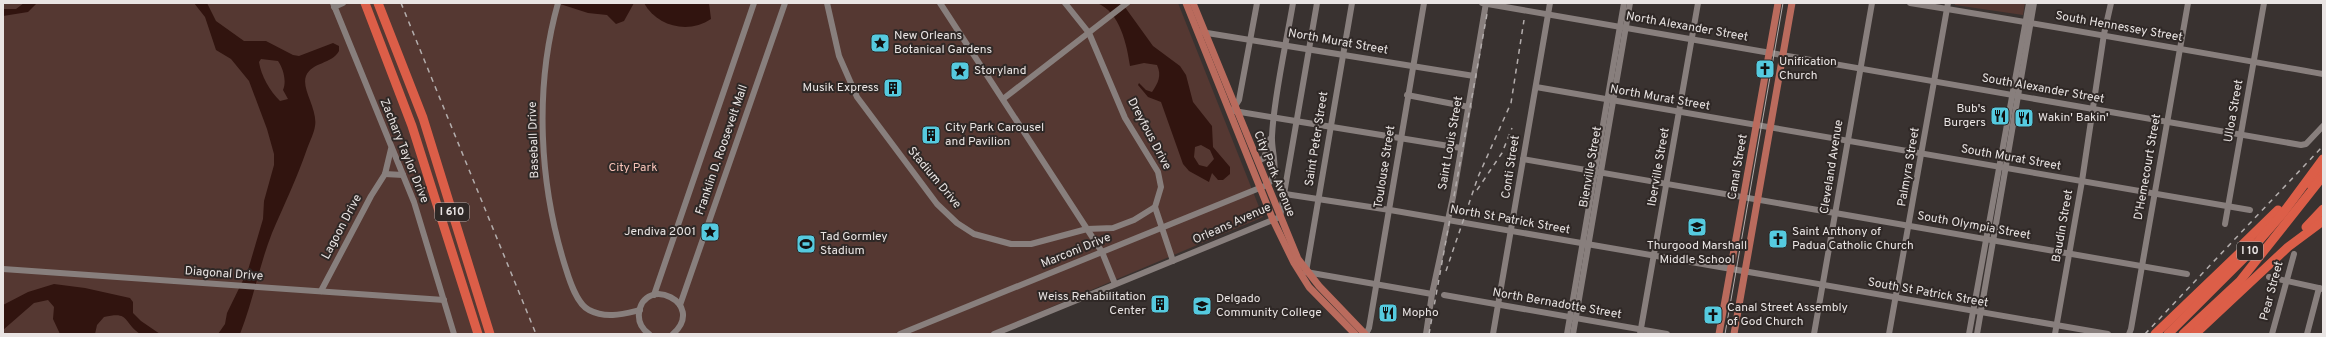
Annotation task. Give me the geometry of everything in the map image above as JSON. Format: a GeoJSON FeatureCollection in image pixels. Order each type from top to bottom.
{"type":"FeatureCollection","features":[{"type":"Feature","properties":{"kind":"highway","name":"I 610"},"geometry":{"type":"LineString","coordinates":[[365,3],[402,96],[436,198],[478,334]]}},
{"type":"Feature","properties":{"kind":"highway","name":"I 610"},"geometry":{"type":"LineString","coordinates":[[378,3],[413,90],[490,334]]}},
{"type":"Feature","properties":{"kind":"highway","name":"I 10"},"geometry":{"type":"LineString","coordinates":[[2168,334],[2244,258],[2282,213],[2323,159]]}},
{"type":"Feature","properties":{"kind":"highway"},"geometry":{"type":"LineString","coordinates":[[2200,290],[2323,163]]}},
{"type":"Feature","properties":{"kind":"highway"},"geometry":{"type":"LineString","coordinates":[[2155,334],[2323,172]]}},
{"type":"Feature","properties":{"kind":"highway","name":"I 10"},"geometry":{"type":"LineString","coordinates":[[2183,334],[2240,281],[2323,176]]}},
{"type":"Feature","properties":{"kind":"highway"},"geometry":{"type":"LineString","coordinates":[[2291,251],[2323,209]]}},
{"type":"Feature","properties":{"kind":"highway"},"geometry":{"type":"LineString","coordinates":[[2195,334],[2291,251],[2323,221]]}},
{"type":"Feature","properties":{"kind":"main road","name":"City Park Avenue"},"geometry":{"type":"LineString","coordinates":[[1186,3],[1201,32],[1234,110],[1258,161],[1268,185],[1277,217]]}},
{"type":"Feature","properties":{"kind":"main road","name":"City Park Avenue"},"geometry":{"type":"LineString","coordinates":[[1193,3],[1201,32]]}},
{"type":"Feature","properties":{"kind":"main road","name":"Canal Street"},"geometry":{"type":"LineString","coordinates":[[1719,334],[1778,3]]}},
{"type":"Feature","properties":{"kind":"main road","name":"Canal Street"},"geometry":{"type":"LineString","coordinates":[[1734,334],[1792,3]]}},
{"type":"Feature","properties":{"kind":"main road","name":"City Park Avenue"},"geometry":{"type":"LineString","coordinates":[[1234,110],[1260,188],[1277,217],[1304,275],[1355,334]]}},
{"type":"Feature","properties":{"kind":"main road"},"geometry":{"type":"LineString","coordinates":[[1751,160],[1763,162]]}},
{"type":"Feature","properties":{"kind":"main road","name":"City Park Avenue"},"geometry":{"type":"LineString","coordinates":[[1304,275],[1365,334]]}},
{"type":"Feature","properties":{"kind":"main road"},"geometry":{"type":"LineString","coordinates":[[1722,322],[1735,325]]}},
{"type":"Feature","properties":{"kind":"street"},"geometry":{"type":"LineString","coordinates":[[333,5],[343,3]]}},
{"type":"Feature","properties":{"kind":"street","name":"Baseball Drive"},"geometry":{"type":"LineString","coordinates":[[558,3],[555,13],[546,72],[543,135],[551,209],[559,247],[568,274],[580,300],[589,310],[615,316],[640,310]]}},
{"type":"Feature","properties":{"kind":"street","name":"Franklin D. Roosevelt Mall"},"geometry":{"type":"LineString","coordinates":[[654,295],[754,3]]}},
{"type":"Feature","properties":{"kind":"street","name":"Franklin D. Roosevelt Mall"},"geometry":{"type":"LineString","coordinates":[[676,332],[683,317],[680,305],[785,3]]}},
{"type":"Feature","properties":{"kind":"street","name":"Stadium Drive"},"geometry":{"type":"LineString","coordinates":[[827,3],[839,56],[857,97],[925,188],[948,215],[974,234],[1011,244],[1031,244],[1087,229],[1100,229],[1122,225],[1155,207]]}},
{"type":"Feature","properties":{"kind":"street"},"geometry":{"type":"LineString","coordinates":[[940,3],[1102,252],[1116,284]]}},
{"type":"Feature","properties":{"kind":"street","name":"Dreyfous Drive"},"geometry":{"type":"LineString","coordinates":[[1065,3],[1089,33],[1125,118],[1158,172],[1161,187],[1155,207]]}},
{"type":"Feature","properties":{"kind":"street"},"geometry":{"type":"LineString","coordinates":[[1003,99],[1127,3]]}},
{"type":"Feature","properties":{"kind":"street"},"geometry":{"type":"LineString","coordinates":[[1257,3],[1239,100],[1234,110],[1461,148]]}},
{"type":"Feature","properties":{"kind":"street","name":"Orleans Avenue"},"geometry":{"type":"LineString","coordinates":[[1260,188],[1268,185],[1273,180],[1276,173],[1272,135],[1293,3]]}},
{"type":"Feature","properties":{"kind":"street","name":"Orleans Avenue"},"geometry":{"type":"LineString","coordinates":[[994,334],[1277,217],[1285,194],[1318,3]]}},
{"type":"Feature","properties":{"kind":"street","name":"Saint Peter Street"},"geometry":{"type":"LineString","coordinates":[[1304,275],[1319,199],[1342,54],[1352,3]]}},
{"type":"Feature","properties":{"kind":"street","name":"Toulouse Street"},"geometry":{"type":"LineString","coordinates":[[1365,334],[1369,328],[1390,210],[1407,95],[1424,3]]}},
{"type":"Feature","properties":{"kind":"street","name":"North Alexander Street"},"geometry":{"type":"LineString","coordinates":[[1484,3],[1783,56]]}},
{"type":"Feature","properties":{"kind":"street","name":"Saint Louis Street"},"geometry":{"type":"LineString","coordinates":[[1426,334],[1432,294],[1474,76],[1484,3]]}},
{"type":"Feature","properties":{"kind":"street","name":"Conti Street"},"geometry":{"type":"LineString","coordinates":[[1493,334],[1550,3]]}},
{"type":"Feature","properties":{"kind":"street","name":"Bienville Street"},"geometry":{"type":"LineString","coordinates":[[1623,27],[1624,3]]}},
{"type":"Feature","properties":{"kind":"street","name":"Bienville Street"},"geometry":{"type":"LineString","coordinates":[[1572,334],[1573,317],[1610,100],[1623,27],[1630,3]]}},
{"type":"Feature","properties":{"kind":"street","name":"Iberville Street"},"geometry":{"type":"LineString","coordinates":[[1641,332],[1698,3]]}},
{"type":"Feature","properties":{"kind":"street","name":"Cleveland Avenue"},"geometry":{"type":"LineString","coordinates":[[1814,334],[1836,214],[1859,67],[1872,3]]}},
{"type":"Feature","properties":{"kind":"street","name":"South Hennessey Street"},"geometry":{"type":"LineString","coordinates":[[1910,3],[1948,6],[2028,23],[2104,34],[2180,50],[2323,74]]}},
{"type":"Feature","properties":{"kind":"street"},"geometry":{"type":"LineString","coordinates":[[2028,23],[2029,3]]}},
{"type":"Feature","properties":{"kind":"street"},"geometry":{"type":"LineString","coordinates":[[1969,334],[1986,239],[2002,167],[2028,23],[2034,3]]}},
{"type":"Feature","properties":{"kind":"street","name":"Baudin Street"},"geometry":{"type":"LineString","coordinates":[[2055,334],[2094,109],[2104,34],[2111,3]]}},
{"type":"Feature","properties":{"kind":"street","name":"D'Hemecourt Street"},"geometry":{"type":"LineString","coordinates":[[2128,334],[2131,329],[2188,3]]}},
{"type":"Feature","properties":{"kind":"street","name":"Ulloa Street"},"geometry":{"type":"LineString","coordinates":[[2225,224],[2264,3]]}},
{"type":"Feature","properties":{"kind":"street","name":"Zachary Taylor Drive"},"geometry":{"type":"LineString","coordinates":[[333,5],[414,202],[454,334]]}},
{"type":"Feature","properties":{"kind":"street","name":"Palmyra Street"},"geometry":{"type":"LineString","coordinates":[[1890,334],[1948,6]]}},
{"type":"Feature","properties":{"kind":"street","name":"North Murat Street"},"geometry":{"type":"LineString","coordinates":[[1201,32],[1251,38],[1474,76]]}},
{"type":"Feature","properties":{"kind":"street","name":"South Alexander Street"},"geometry":{"type":"LineString","coordinates":[[1783,56],[1859,67],[2299,144],[2306,144],[2323,126]]}},
{"type":"Feature","properties":{"kind":"street","name":"North Murat Street"},"geometry":{"type":"LineString","coordinates":[[1536,87],[1769,128]]}},
{"type":"Feature","properties":{"kind":"street"},"geometry":{"type":"LineString","coordinates":[[1407,95],[1468,107]]}},
{"type":"Feature","properties":{"kind":"street","name":"South Murat Street"},"geometry":{"type":"LineString","coordinates":[[1769,128],[1848,140],[2250,210]]}},
{"type":"Feature","properties":{"kind":"street"},"geometry":{"type":"LineString","coordinates":[[1258,161],[1264,158],[1272,135]]}},
{"type":"Feature","properties":{"kind":"street","name":"Lagoon Drive"},"geometry":{"type":"LineString","coordinates":[[321,291],[384,174],[391,149]]}},
{"type":"Feature","properties":{"kind":"street","name":"South Olympia Street"},"geometry":{"type":"LineString","coordinates":[[1523,159],[1994,241],[2069,252],[2187,274]]}},
{"type":"Feature","properties":{"kind":"street"},"geometry":{"type":"LineString","coordinates":[[1977,334],[1994,241],[2002,167]]}},
{"type":"Feature","properties":{"kind":"street"},"geometry":{"type":"LineString","coordinates":[[384,174],[403,174]]}},
{"type":"Feature","properties":{"kind":"street","name":"Marconi Drive"},"geometry":{"type":"LineString","coordinates":[[900,334],[1260,188]]}},
{"type":"Feature","properties":{"kind":"street","name":"North St Patrick Street"},"geometry":{"type":"LineString","coordinates":[[1285,194],[1390,210],[1745,272]]}},
{"type":"Feature","properties":{"kind":"street"},"geometry":{"type":"LineString","coordinates":[[1155,207],[1173,261]]}},
{"type":"Feature","properties":{"kind":"street","name":"Pear Street"},"geometry":{"type":"LineString","coordinates":[[2272,334],[2286,281],[2291,251]]}},
{"type":"Feature","properties":{"kind":"street","name":"Diagonal Drive"},"geometry":{"type":"LineString","coordinates":[[3,269],[444,300]]}},
{"type":"Feature","properties":{"kind":"street","name":"South St Patrick Street"},"geometry":{"type":"LineString","coordinates":[[1745,272],[2108,334]]}},
{"type":"Feature","properties":{"kind":"street"},"geometry":{"type":"LineString","coordinates":[[1304,275],[1432,294]]}},
{"type":"Feature","properties":{"kind":"street"},"geometry":{"type":"LineString","coordinates":[[2269,277],[2321,289],[2307,334]]}},
{"type":"Feature","properties":{"kind":"street"},"geometry":{"type":"LineString","coordinates":[[649,334],[641,325],[640,310],[643,304],[654,295],[668,295],[680,305]]}},
{"type":"Feature","properties":{"kind":"street","name":"North Bernadotte Street"},"geometry":{"type":"LineString","coordinates":[[1444,296],[1573,317],[1641,332],[1667,334]]}},
{"type":"Feature","properties":{"kind":"street","name":"Bienville Street"},"geometry":{"type":"LineString","coordinates":[[1567,334],[1573,317]]}},
{"type":"Feature","properties":{"kind":"street"},"geometry":{"type":"LineString","coordinates":[[917,327],[920,334]]}},
{"type":"Feature","properties":{"kind":"street"},"geometry":{"type":"LineString","coordinates":[[676,332],[684,334]]}},
{"type":"Feature","properties":{"kind":"green space","name":"City Park"},"geometry":{"type":"Polygon","coordinates":[[[3,3],[1178,3],[1263,217],[988,334],[3,334],[3,3]]]}},
{"type":"Feature","properties":{"kind":"green space"},"geometry":{"type":"Polygon","coordinates":[[[1955,3],[2025,3],[2023,15],[1955,5],[1955,3]]]}},
{"type":"Feature","properties":{"kind":"shaded area"},"geometry":{"type":"Polygon","coordinates":[[[24,3],[37,3],[28,12],[3,16],[3,9],[16,9],[24,3]]]}},
{"type":"Feature","properties":{"kind":"shaded area"},"geometry":{"type":"Polygon","coordinates":[[[194,3],[207,3],[216,21],[244,41],[266,41],[293,55],[299,56],[333,43],[339,46],[339,51],[336,55],[317,65],[309,71],[306,76],[306,87],[315,120],[313,134],[267,245],[249,309],[240,334],[218,334],[225,324],[227,313],[248,270],[263,219],[264,201],[274,165],[274,154],[267,129],[249,81],[231,59],[216,50],[205,17],[194,3]],[[261,59],[259,62],[266,83],[280,101],[288,99],[283,90],[285,83],[284,75],[278,61],[261,59]]]}},
{"type":"Feature","properties":{"kind":"shaded area"},"geometry":{"type":"Polygon","coordinates":[[[557,3],[634,3],[624,21],[616,24],[607,15],[588,13],[557,3]]]}},
{"type":"Feature","properties":{"kind":"shaded area"},"geometry":{"type":"Polygon","coordinates":[[[644,3],[709,3],[711,19],[702,24],[693,26],[674,26],[657,18],[644,3]]]}},
{"type":"Feature","properties":{"kind":"shaded area"},"geometry":{"type":"Polygon","coordinates":[[[1097,3],[1122,3],[1153,46],[1180,66],[1186,75],[1193,102],[1212,126],[1213,147],[1230,167],[1230,174],[1223,180],[1218,180],[1212,173],[1209,182],[1189,171],[1183,164],[1161,102],[1148,97],[1138,85],[1139,83],[1146,90],[1152,92],[1159,79],[1157,65],[1144,63],[1130,66],[1127,49],[1121,30],[1117,21],[1105,7],[1097,3]],[[1201,145],[1195,147],[1194,157],[1199,165],[1207,167],[1214,159],[1210,150],[1201,145]]]}},
{"type":"Feature","properties":{"kind":"shaded area"},"geometry":{"type":"Polygon","coordinates":[[[54,284],[85,288],[130,298],[133,302],[133,313],[141,321],[160,334],[140,334],[125,318],[118,315],[112,315],[104,317],[97,325],[95,334],[60,334],[53,319],[54,307],[48,300],[34,303],[3,330],[3,305],[28,292],[54,284]]]}},
{"type":"Feature","properties":{"kind":"tram line"},"geometry":{"type":"LineString","coordinates":[[1725,334],[1783,3]]}},
{"type":"Feature","properties":{"kind":"railway"},"geometry":{"type":"LineString","coordinates":[[401,3],[536,334]]}},
{"type":"Feature","properties":{"kind":"railway"},"geometry":{"type":"LineString","coordinates":[[1429,334],[1487,14]]}},
{"type":"Feature","properties":{"kind":"railway"},"geometry":{"type":"LineString","coordinates":[[1446,271],[1478,177],[1511,103],[1524,20]]}},
{"type":"Feature","properties":{"kind":"railway"},"geometry":{"type":"LineString","coordinates":[[1477,190],[1502,153],[1512,128]]}},
{"type":"Feature","properties":{"kind":"railway"},"geometry":{"type":"LineString","coordinates":[[2145,334],[2323,146]]}},
{"type":"Feature","properties":{"kind":"place","name":"New Orleans Botanical Gardens"},"geometry":{"type":"Point","coordinates":[880,43]}},
{"type":"Feature","properties":{"kind":"place","name":"Unification Church"},"geometry":{"type":"Point","coordinates":[1765,69]}},
{"type":"Feature","properties":{"kind":"place","name":"Storyland"},"geometry":{"type":"Point","coordinates":[960,71]}},
{"type":"Feature","properties":{"kind":"place","name":"Musik Express"},"geometry":{"type":"Point","coordinates":[893,88]}},
{"type":"Feature","properties":{"kind":"place","name":"Bub's Burgers"},"geometry":{"type":"Point","coordinates":[2000,116]}},
{"type":"Feature","properties":{"kind":"place","name":"Wakin' Bakin'"},"geometry":{"type":"Point","coordinates":[2024,118]}},
{"type":"Feature","properties":{"kind":"place","name":"City Park Carousel and Pavilion"},"geometry":{"type":"Point","coordinates":[931,135]}},
{"type":"Feature","properties":{"kind":"place","name":"Thurgood Marshall Middle School"},"geometry":{"type":"Point","coordinates":[1697,227]}},
{"type":"Feature","properties":{"kind":"place","name":"Jendiva 2001"},"geometry":{"type":"Point","coordinates":[710,232]}},
{"type":"Feature","properties":{"kind":"place","name":"Saint Anthony of Padua Catholic Church"},"geometry":{"type":"Point","coordinates":[1778,239]}},
{"type":"Feature","properties":{"kind":"place","name":"Tad Gormley Stadium"},"geometry":{"type":"Point","coordinates":[806,244]}},
{"type":"Feature","properties":{"kind":"place","name":"Weiss Rehabilitation Center"},"geometry":{"type":"Point","coordinates":[1160,304]}},
{"type":"Feature","properties":{"kind":"place","name":"Delgado Community College"},"geometry":{"type":"Point","coordinates":[1202,306]}},
{"type":"Feature","properties":{"kind":"place","name":"Mopho"},"geometry":{"type":"Point","coordinates":[1388,313]}},
{"type":"Feature","properties":{"kind":"place","name":"Canal Street Assembly of God Church"},"geometry":{"type":"Point","coordinates":[1713,315]}}]}
